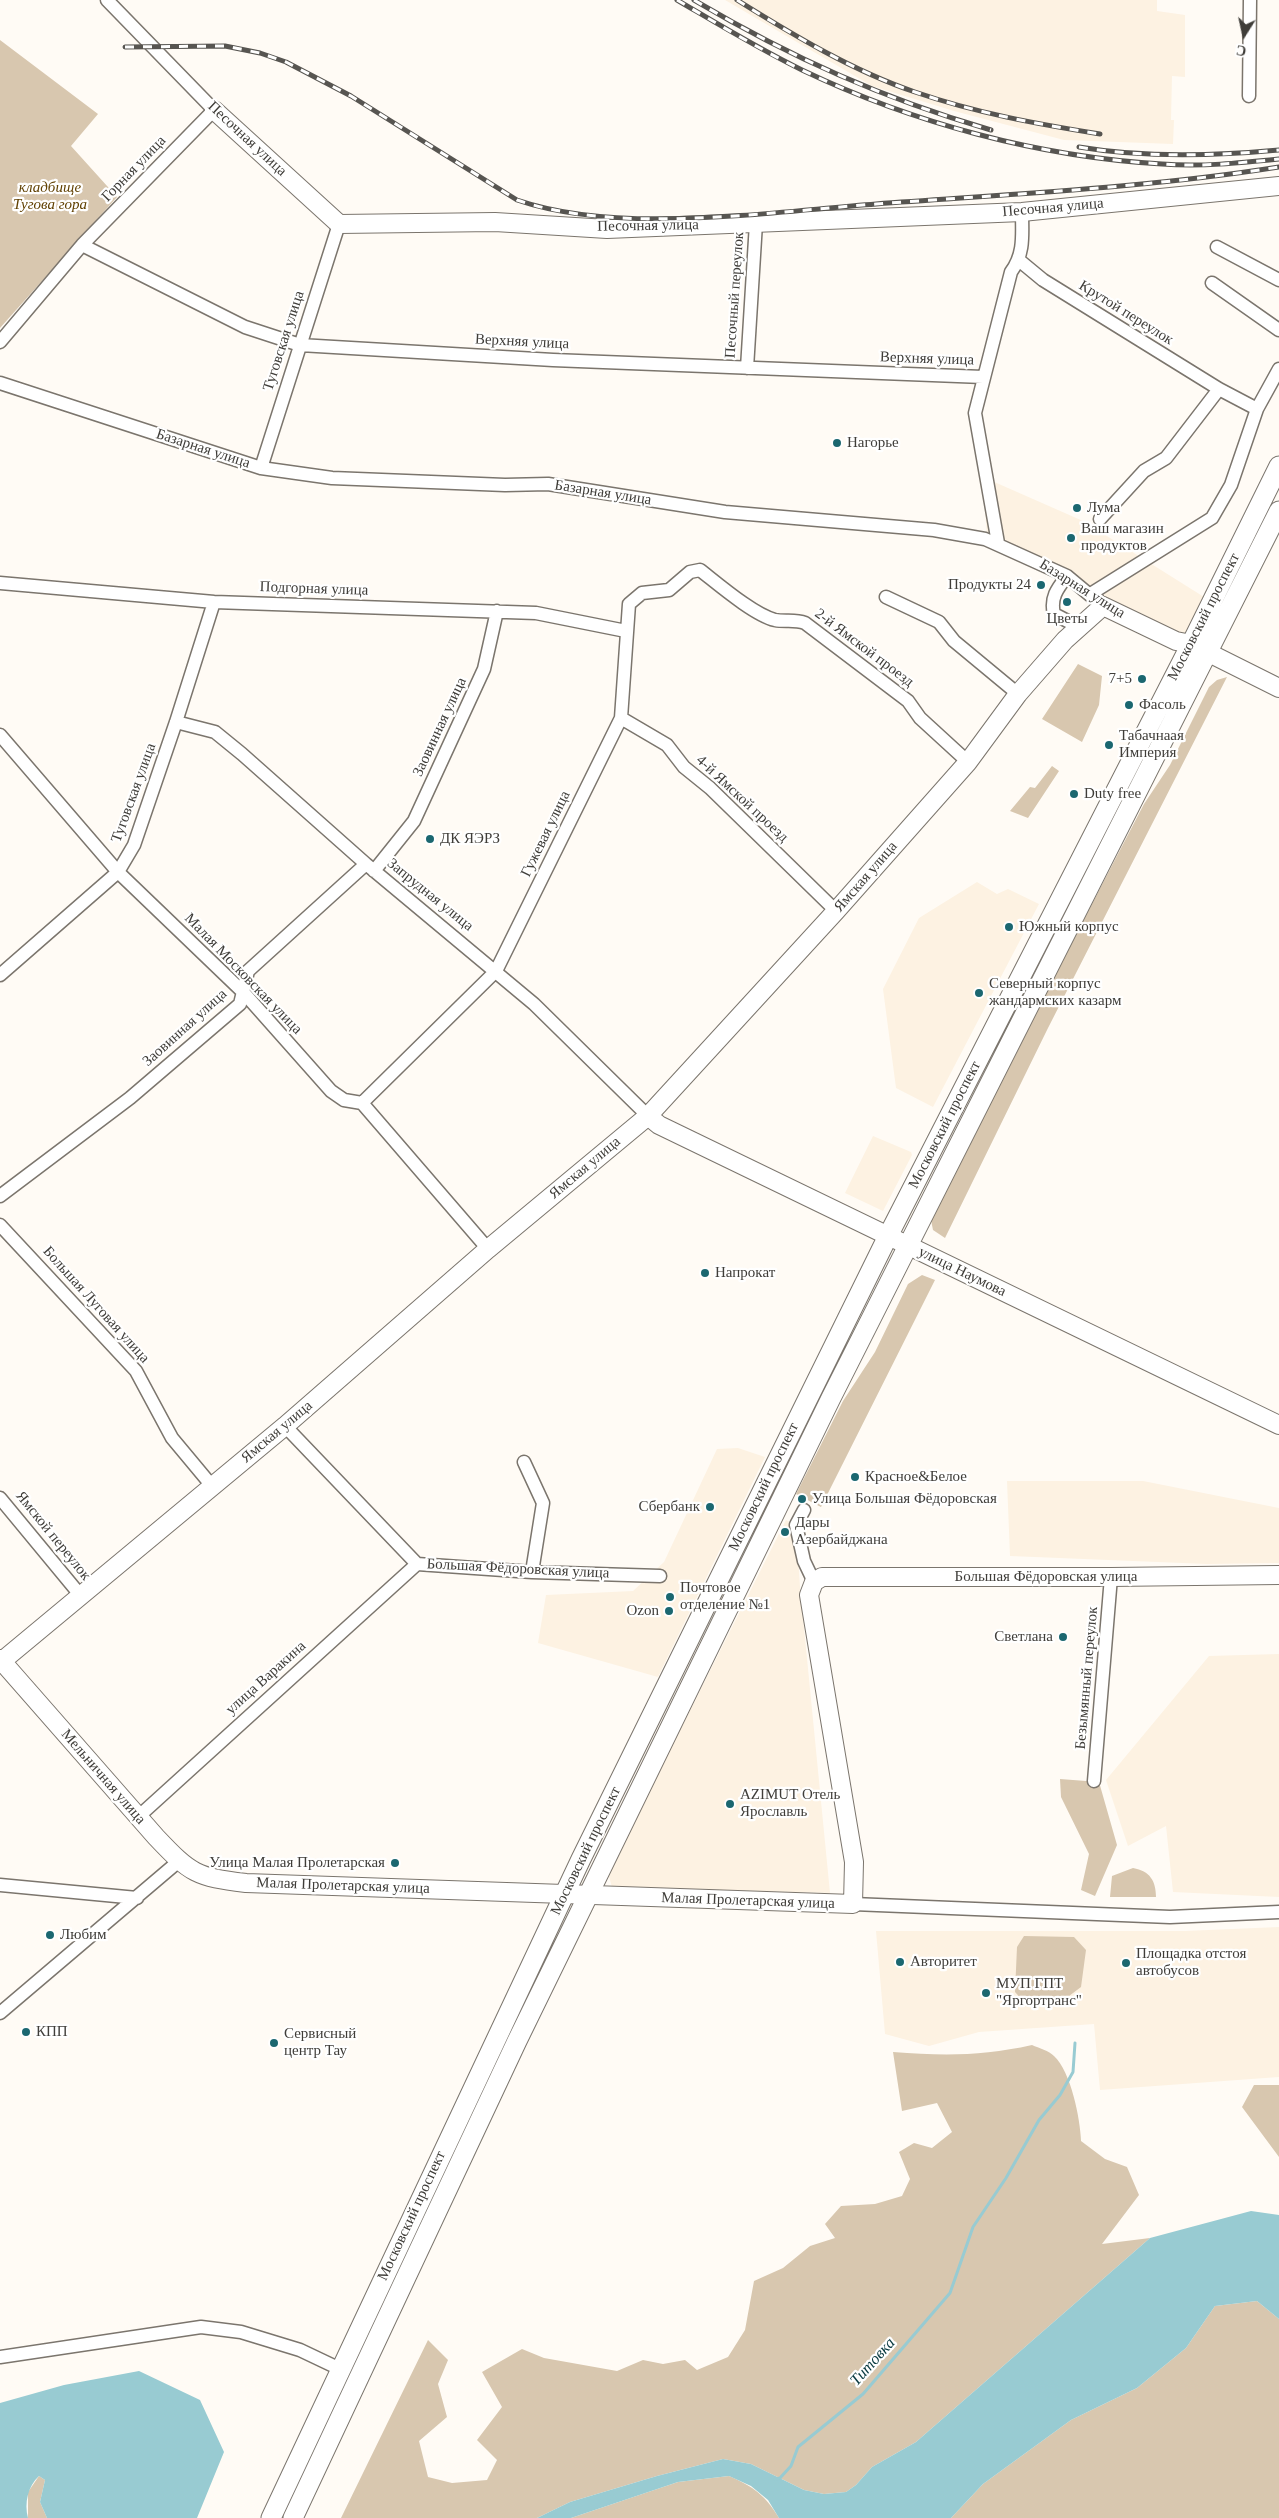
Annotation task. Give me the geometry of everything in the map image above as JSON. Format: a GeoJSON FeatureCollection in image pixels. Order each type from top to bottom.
{"type":"FeatureCollection","features":[{"type":"Feature","properties":{"kind":"main road","name":"Московский проспект"},"geometry":{"type":"LineString","coordinates":[[271,2518],[564,1896],[888,1236],[1191,644],[1279,466]]}},
{"type":"Feature","properties":{"kind":"main road","name":"Московский проспект"},"geometry":{"type":"LineString","coordinates":[[293,2518],[517,2041],[587,1897],[908,1246],[1279,511]]}},
{"type":"Feature","properties":{"kind":"street","name":"Песочная улица"},"geometry":{"type":"LineString","coordinates":[[107,0],[214,110],[339,224],[495,222],[607,229],[756,223],[1022,212],[1279,186]]}},
{"type":"Feature","properties":{"kind":"street"},"geometry":{"type":"LineString","coordinates":[[1249,96],[1250,0]]}},
{"type":"Feature","properties":{"kind":"street","name":"Горная улица"},"geometry":{"type":"LineString","coordinates":[[0,342],[82,245],[214,110]]}},
{"type":"Feature","properties":{"kind":"street"},"geometry":{"type":"LineString","coordinates":[[998,543],[975,413],[1012,272],[1020,261],[1022,212]]}},
{"type":"Feature","properties":{"kind":"street","name":"Песочный переулок"},"geometry":{"type":"LineString","coordinates":[[746,368],[756,223]]}},
{"type":"Feature","properties":{"kind":"street","name":"Туговская улица"},"geometry":{"type":"LineString","coordinates":[[261,468],[339,224]]}},
{"type":"Feature","properties":{"kind":"street","name":"Верхняя улица"},"geometry":{"type":"LineString","coordinates":[[82,245],[245,326],[300,344],[553,360],[983,377]]}},
{"type":"Feature","properties":{"kind":"street"},"geometry":{"type":"LineString","coordinates":[[1217,247],[1279,280]]}},
{"type":"Feature","properties":{"kind":"street","name":"Крутой переулок"},"geometry":{"type":"LineString","coordinates":[[1020,261],[1043,280],[1219,388],[1257,409]]}},
{"type":"Feature","properties":{"kind":"street"},"geometry":{"type":"LineString","coordinates":[[1212,283],[1279,330]]}},
{"type":"Feature","properties":{"kind":"street"},"geometry":{"type":"LineString","coordinates":[[1102,606],[1092,594],[1212,518],[1231,485],[1257,409],[1279,369]]}},
{"type":"Feature","properties":{"kind":"street","name":"Базарная улица"},"geometry":{"type":"LineString","coordinates":[[0,383],[261,468],[332,478],[505,485],[548,484],[725,512],[934,530],[998,543],[1067,576],[1102,606],[1176,641],[1191,644],[1279,688]]}},
{"type":"Feature","properties":{"kind":"street"},"geometry":{"type":"LineString","coordinates":[[1100,519],[1144,471],[1166,458],[1219,388]]}},
{"type":"Feature","properties":{"kind":"street","name":"Гужевая улица"},"geometry":{"type":"LineString","coordinates":[[362,1103],[496,971],[621,718],[629,604],[642,593],[670,590],[690,572],[700,570]]}},
{"type":"Feature","properties":{"kind":"street","name":"2-й Ямской проезд"},"geometry":{"type":"LineString","coordinates":[[700,570],[762,615],[775,620],[806,623],[908,701],[920,718],[968,762]]}},
{"type":"Feature","properties":{"kind":"street"},"geometry":{"type":"LineString","coordinates":[[1067,576],[1054,594],[1052,607],[1054,614],[1079,627]]}},
{"type":"Feature","properties":{"kind":"street","name":"Подгорная улица"},"geometry":{"type":"LineString","coordinates":[[0,583],[214,602],[536,613],[626,631]]}},
{"type":"Feature","properties":{"kind":"street"},"geometry":{"type":"LineString","coordinates":[[886,597],[938,622],[954,641],[1018,694]]}},
{"type":"Feature","properties":{"kind":"street","name":"Туговская улица"},"geometry":{"type":"LineString","coordinates":[[0,975],[118,872],[134,846],[214,602]]}},
{"type":"Feature","properties":{"kind":"street","name":"Ямская улица"},"geometry":{"type":"LineString","coordinates":[[1,1661],[285,1426],[488,1249],[648,1116],[836,911],[968,762],[1018,694],[1065,640],[1102,606]]}},
{"type":"Feature","properties":{"kind":"street","name":"Заовинная улица"},"geometry":{"type":"LineString","coordinates":[[0,1196],[130,1098],[240,1004],[248,971],[370,867],[414,821],[484,669],[497,611]]}},
{"type":"Feature","properties":{"kind":"street","name":"4-й Ямской проезд"},"geometry":{"type":"LineString","coordinates":[[621,718],[668,745],[684,767],[710,788],[836,911]]}},
{"type":"Feature","properties":{"kind":"street","name":"Запрудная улица"},"geometry":{"type":"LineString","coordinates":[[176,722],[215,732],[370,867],[534,1004],[648,1116]]}},
{"type":"Feature","properties":{"kind":"street","name":"Малая Московская улица"},"geometry":{"type":"LineString","coordinates":[[1,737],[118,872],[244,993],[331,1091],[344,1100],[362,1103]]}},
{"type":"Feature","properties":{"kind":"street"},"geometry":{"type":"LineString","coordinates":[[362,1103],[488,1249]]}},
{"type":"Feature","properties":{"kind":"street","name":"улица Наумова"},"geometry":{"type":"LineString","coordinates":[[648,1116],[659,1125],[1279,1425]]}},
{"type":"Feature","properties":{"kind":"street","name":"Большая Луговая улица"},"geometry":{"type":"LineString","coordinates":[[0,1225],[136,1371],[172,1438],[212,1486]]}},
{"type":"Feature","properties":{"kind":"street","name":"Большая Фёдоровская улица"},"geometry":{"type":"LineString","coordinates":[[285,1426],[417,1564],[532,1572],[660,1576]]}},
{"type":"Feature","properties":{"kind":"street"},"geometry":{"type":"LineString","coordinates":[[524,1462],[544,1503],[532,1572]]}},
{"type":"Feature","properties":{"kind":"street","name":"Ямской переулок"},"geometry":{"type":"LineString","coordinates":[[0,1498],[81,1596]]}},
{"type":"Feature","properties":{"kind":"street"},"geometry":{"type":"LineString","coordinates":[[804,1510],[796,1525],[804,1561],[814,1582],[809,1595],[854,1862],[853,1904]]}},
{"type":"Feature","properties":{"kind":"street","name":"улица Варакина"},"geometry":{"type":"LineString","coordinates":[[138,1817],[417,1564]]}},
{"type":"Feature","properties":{"kind":"street","name":"Большая Фёдоровская улица"},"geometry":{"type":"LineString","coordinates":[[814,1582],[822,1577],[836,1576],[1111,1577],[1279,1575]]}},
{"type":"Feature","properties":{"kind":"street","name":"Безымянный переулок"},"geometry":{"type":"LineString","coordinates":[[1094,1781],[1111,1577]]}},
{"type":"Feature","properties":{"kind":"street","name":"Мельничная улица"},"geometry":{"type":"LineString","coordinates":[[1,1661],[179,1861],[203,1877],[217,1880]]}},
{"type":"Feature","properties":{"kind":"street"},"geometry":{"type":"LineString","coordinates":[[0,2013],[138,1898],[179,1861]]}},
{"type":"Feature","properties":{"kind":"street","name":"Малая Пролетарская улица"},"geometry":{"type":"LineString","coordinates":[[217,1880],[246,1883],[422,1888],[587,1897],[853,1904],[1170,1916],[1279,1912]]}},
{"type":"Feature","properties":{"kind":"street"},"geometry":{"type":"LineString","coordinates":[[0,1885],[138,1898]]}},
{"type":"Feature","properties":{"kind":"street"},"geometry":{"type":"LineString","coordinates":[[0,2357],[201,2327],[241,2332],[300,2350],[340,2369]]}},
{"type":"Feature","properties":{"kind":"shaded area"},"geometry":{"type":"Polygon","coordinates":[[[725,0],[1157,0],[1157,11],[1185,15],[1185,77],[1172,76],[1171,120],[1174,120],[1173,144],[1064,140],[954,111],[872,86],[725,0]]]}},
{"type":"Feature","properties":{"kind":"shaded area"},"geometry":{"type":"Polygon","coordinates":[[[983,477],[1083,521],[1204,597],[1185,634],[1103,606],[987,538],[983,477]]]}},
{"type":"Feature","properties":{"kind":"shaded area"},"geometry":{"type":"Polygon","coordinates":[[[977,882],[997,894],[1008,889],[1039,904],[933,1107],[896,1088],[883,989],[919,918],[977,882]]]}},
{"type":"Feature","properties":{"kind":"shaded area"},"geometry":{"type":"Polygon","coordinates":[[[873,1136],[911,1152],[912,1155],[883,1211],[845,1193],[873,1136]]]}},
{"type":"Feature","properties":{"kind":"shaded area"},"geometry":{"type":"Polygon","coordinates":[[[738,1448],[765,1457],[658,1677],[538,1643],[546,1595],[633,1591],[664,1562],[717,1449],[738,1448]]]}},
{"type":"Feature","properties":{"kind":"shaded area"},"geometry":{"type":"Polygon","coordinates":[[[1007,1481],[1143,1481],[1279,1508],[1279,1563],[1207,1564],[1010,1556],[1007,1481]]]}},
{"type":"Feature","properties":{"kind":"shaded area"},"geometry":{"type":"Polygon","coordinates":[[[786,1520],[796,1525],[800,1587],[830,1893],[612,1887],[608,1873],[786,1520]]]}},
{"type":"Feature","properties":{"kind":"shaded area"},"geometry":{"type":"Polygon","coordinates":[[[1279,1654],[1279,1897],[1173,1892],[1166,1826],[1128,1846],[1106,1780],[1209,1656],[1279,1654]]]}},
{"type":"Feature","properties":{"kind":"shaded area"},"geometry":{"type":"Polygon","coordinates":[[[1279,1927],[1279,2077],[1100,2090],[1094,2024],[979,2032],[929,2046],[885,2034],[876,1931],[1185,1931],[1279,1927]]]}},
{"type":"Feature","properties":{"kind":"green space","name":"кладбище Тугова гора"},"geometry":{"type":"Polygon","coordinates":[[[0,40],[98,114],[71,146],[117,197],[0,328],[0,40]]]}},
{"type":"Feature","properties":{"kind":"green space"},"geometry":{"type":"Polygon","coordinates":[[[1078,664],[1102,676],[1099,705],[1082,742],[1042,719],[1078,664]]]}},
{"type":"Feature","properties":{"kind":"green space"},"geometry":{"type":"Polygon","coordinates":[[[1227,677],[1048,1028],[945,1238],[933,1230],[930,1215],[1144,804],[1170,765],[1209,687],[1217,680],[1227,677]]]}},
{"type":"Feature","properties":{"kind":"green space"},"geometry":{"type":"Polygon","coordinates":[[[1052,766],[1059,771],[1028,818],[1010,811],[1030,787],[1035,788],[1052,766]]]}},
{"type":"Feature","properties":{"kind":"green space"},"geometry":{"type":"Polygon","coordinates":[[[922,1275],[935,1280],[821,1507],[796,1494],[843,1401],[875,1352],[908,1284],[922,1275]]]}},
{"type":"Feature","properties":{"kind":"green space"},"geometry":{"type":"Polygon","coordinates":[[[1060,1779],[1099,1782],[1117,1845],[1095,1896],[1081,1890],[1089,1854],[1061,1797],[1060,1779]]]}},
{"type":"Feature","properties":{"kind":"green space"},"geometry":{"type":"Polygon","coordinates":[[[1133,1868],[1148,1874],[1155,1886],[1156,1897],[1110,1897],[1112,1876],[1133,1868]]]}},
{"type":"Feature","properties":{"kind":"green space"},"geometry":{"type":"Polygon","coordinates":[[[1024,1936],[1074,1937],[1086,1950],[1081,1987],[1061,2002],[1025,2003],[1015,1992],[1017,1947],[1024,1936]]]}},
{"type":"Feature","properties":{"kind":"green space"},"geometry":{"type":"Polygon","coordinates":[[[1032,2045],[1052,2054],[1060,2063],[1074,2096],[1081,2141],[1105,2159],[1127,2167],[1139,2195],[1102,2244],[1150,2238],[916,2442],[872,2467],[856,2485],[846,2492],[824,2494],[804,2490],[751,2464],[723,2459],[570,2502],[537,2518],[341,2518],[428,2340],[448,2360],[438,2384],[447,2417],[419,2441],[428,2477],[452,2483],[487,2480],[497,2460],[477,2440],[502,2407],[482,2372],[522,2349],[544,2358],[617,2371],[643,2360],[663,2364],[685,2360],[697,2370],[728,2357],[745,2330],[754,2281],[783,2268],[810,2246],[835,2238],[825,2224],[841,2206],[875,2204],[902,2196],[910,2179],[899,2152],[914,2143],[932,2148],[952,2132],[937,2103],[902,2111],[893,2052],[963,2054],[1014,2049],[1032,2045]]]}},
{"type":"Feature","properties":{"kind":"green space"},"geometry":{"type":"Polygon","coordinates":[[[1254,2085],[1279,2085],[1279,2157],[1242,2107],[1254,2085]]]}},
{"type":"Feature","properties":{"kind":"green space"},"geometry":{"type":"Polygon","coordinates":[[[1257,2301],[1279,2319],[1279,2518],[951,2518],[983,2484],[1071,2420],[1137,2388],[1186,2348],[1215,2306],[1257,2301]]]}},
{"type":"Feature","properties":{"kind":"green space"},"geometry":{"type":"Polygon","coordinates":[[[39,2476],[45,2480],[40,2502],[47,2518],[28,2518],[28,2492],[39,2476]]]}},
{"type":"Feature","properties":{"kind":"green space"},"geometry":{"type":"Polygon","coordinates":[[[729,2476],[758,2492],[769,2503],[779,2518],[571,2518],[678,2482],[729,2476]]]}},
{"type":"Feature","properties":{"kind":"water"},"geometry":{"type":"Polygon","coordinates":[[[1251,2211],[1279,2215],[1279,2319],[1257,2301],[1215,2306],[1186,2348],[1137,2388],[1071,2420],[983,2484],[951,2518],[779,2518],[768,2500],[751,2486],[729,2476],[678,2482],[571,2518],[537,2518],[570,2502],[723,2459],[751,2464],[804,2490],[824,2494],[846,2492],[856,2485],[872,2467],[916,2442],[1150,2238],[1251,2211]]]}},
{"type":"Feature","properties":{"kind":"water"},"geometry":{"type":"Polygon","coordinates":[[[139,2371],[200,2400],[224,2452],[197,2518],[47,2518],[40,2502],[45,2480],[39,2476],[32,2485],[28,2495],[26,2507],[28,2518],[0,2518],[0,2403],[64,2385],[139,2371]]]}},
{"type":"Feature","properties":{"kind":"waterway","name":"Титовка"},"geometry":{"type":"LineString","coordinates":[[775,2479],[780,2478],[791,2466],[798,2447],[863,2394],[950,2293],[973,2227],[1006,2178],[1039,2120],[1060,2095],[1073,2072],[1075,2043]]}},
{"type":"Feature","properties":{"kind":"railway"},"geometry":{"type":"LineString","coordinates":[[677,0],[770,54],[844,89],[932,121],[978,134],[1069,154],[1162,164],[1206,165],[1279,159]]}},
{"type":"Feature","properties":{"kind":"railway"},"geometry":{"type":"LineString","coordinates":[[694,0],[766,40],[838,75],[912,104],[991,130]]}},
{"type":"Feature","properties":{"kind":"railway"},"geometry":{"type":"LineString","coordinates":[[737,0],[846,63],[915,92],[1007,117],[1100,134]]}},
{"type":"Feature","properties":{"kind":"railway"},"geometry":{"type":"LineString","coordinates":[[125,47],[225,46],[260,53],[286,62],[351,96],[517,200],[557,211],[601,217],[647,219],[742,215],[1129,185],[1279,167]]}},
{"type":"Feature","properties":{"kind":"railway"},"geometry":{"type":"LineString","coordinates":[[1079,147],[1104,151],[1179,155],[1279,150]]}},
{"type":"Feature","properties":{"kind":"place","name":"Нагорье"},"geometry":{"type":"Point","coordinates":[837,443]}},
{"type":"Feature","properties":{"kind":"place","name":"Лума"},"geometry":{"type":"Point","coordinates":[1077,508]}},
{"type":"Feature","properties":{"kind":"place","name":"Ваш магазин продуктов"},"geometry":{"type":"Point","coordinates":[1071,538]}},
{"type":"Feature","properties":{"kind":"place","name":"Продукты 24"},"geometry":{"type":"Point","coordinates":[1041,585]}},
{"type":"Feature","properties":{"kind":"place","name":"Цветы"},"geometry":{"type":"Point","coordinates":[1067,602]}},
{"type":"Feature","properties":{"kind":"place","name":"7+5"},"geometry":{"type":"Point","coordinates":[1142,679]}},
{"type":"Feature","properties":{"kind":"place","name":"Фасоль"},"geometry":{"type":"Point","coordinates":[1129,705]}},
{"type":"Feature","properties":{"kind":"place","name":"Табачнаая Империя"},"geometry":{"type":"Point","coordinates":[1109,745]}},
{"type":"Feature","properties":{"kind":"place","name":"Duty free"},"geometry":{"type":"Point","coordinates":[1074,794]}},
{"type":"Feature","properties":{"kind":"place","name":"ДК ЯЭРЗ"},"geometry":{"type":"Point","coordinates":[430,839]}},
{"type":"Feature","properties":{"kind":"place","name":"Южный корпус"},"geometry":{"type":"Point","coordinates":[1009,927]}},
{"type":"Feature","properties":{"kind":"place","name":"Северный корпус жандармских казарм"},"geometry":{"type":"Point","coordinates":[979,993]}},
{"type":"Feature","properties":{"kind":"place","name":"Напрокат"},"geometry":{"type":"Point","coordinates":[705,1273]}},
{"type":"Feature","properties":{"kind":"place","name":"Красное&Белое"},"geometry":{"type":"Point","coordinates":[855,1477]}},
{"type":"Feature","properties":{"kind":"place","name":"Улица Большая Фёдоровская"},"geometry":{"type":"Point","coordinates":[802,1499]}},
{"type":"Feature","properties":{"kind":"place","name":"Сбербанк"},"geometry":{"type":"Point","coordinates":[710,1507]}},
{"type":"Feature","properties":{"kind":"place","name":"Дары Азербайджана"},"geometry":{"type":"Point","coordinates":[785,1532]}},
{"type":"Feature","properties":{"kind":"place","name":"Почтовое отделение №1"},"geometry":{"type":"Point","coordinates":[670,1597]}},
{"type":"Feature","properties":{"kind":"place","name":"Ozon"},"geometry":{"type":"Point","coordinates":[669,1611]}},
{"type":"Feature","properties":{"kind":"place","name":"Светлана"},"geometry":{"type":"Point","coordinates":[1063,1637]}},
{"type":"Feature","properties":{"kind":"place","name":"AZIMUT Отель Ярославль"},"geometry":{"type":"Point","coordinates":[730,1804]}},
{"type":"Feature","properties":{"kind":"place","name":"Улица Малая Пролетарская"},"geometry":{"type":"Point","coordinates":[395,1863]}},
{"type":"Feature","properties":{"kind":"place","name":"Любим"},"geometry":{"type":"Point","coordinates":[50,1935]}},
{"type":"Feature","properties":{"kind":"place","name":"Авторитет"},"geometry":{"type":"Point","coordinates":[900,1962]}},
{"type":"Feature","properties":{"kind":"place","name":"Площадка отстоя автобусов"},"geometry":{"type":"Point","coordinates":[1126,1963]}},
{"type":"Feature","properties":{"kind":"place","name":"МУП ГПТ \"Яргортранс\""},"geometry":{"type":"Point","coordinates":[986,1993]}},
{"type":"Feature","properties":{"kind":"place","name":"КПП"},"geometry":{"type":"Point","coordinates":[26,2032]}},
{"type":"Feature","properties":{"kind":"place","name":"Сервисный центр Тау"},"geometry":{"type":"Point","coordinates":[274,2043]}}]}
